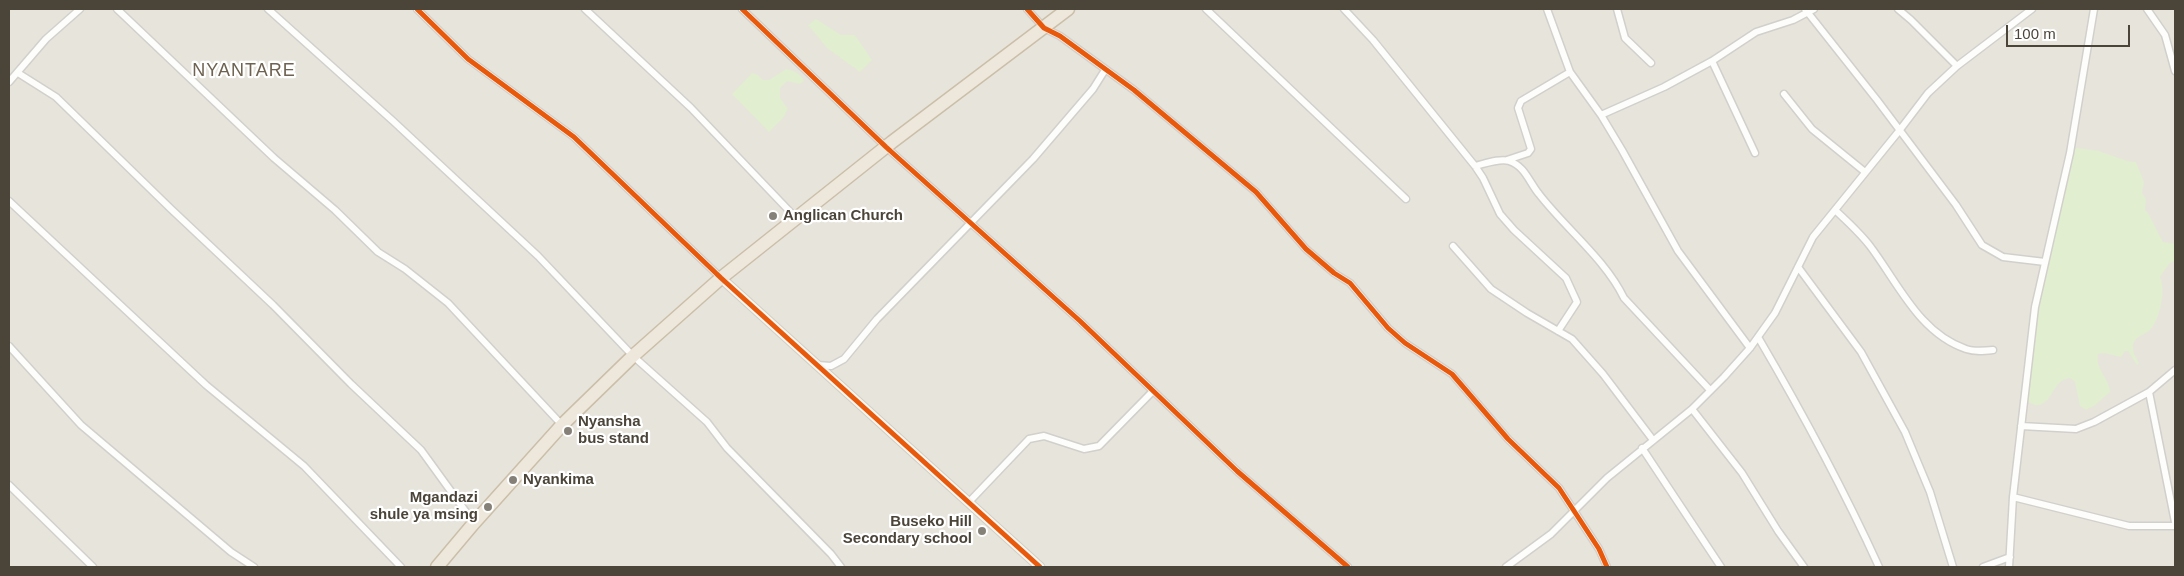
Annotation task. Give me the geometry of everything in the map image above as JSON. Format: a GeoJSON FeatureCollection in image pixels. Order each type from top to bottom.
{"type":"FeatureCollection","features":[{"type":"Feature","properties":{"kind":"highway"},"geometry":{"type":"LineString","coordinates":[[437,567],[562,424],[633,356],[721,278],[886,147],[1068,9]]}},
{"type":"Feature","properties":{"kind":"street"},"geometry":{"type":"LineString","coordinates":[[9,82],[46,39],[80,9]]}},
{"type":"Feature","properties":{"kind":"street"},"geometry":{"type":"LineString","coordinates":[[117,9],[274,158],[335,210],[378,252],[405,269],[448,303],[562,424]]}},
{"type":"Feature","properties":{"kind":"street"},"geometry":{"type":"LineString","coordinates":[[268,9],[394,121],[538,256],[633,356],[707,422],[727,448],[831,554],[841,567]]}},
{"type":"Feature","properties":{"kind":"street"},"geometry":{"type":"LineString","coordinates":[[417,9],[468,59],[574,137],[721,278],[1040,567]]}},
{"type":"Feature","properties":{"kind":"street"},"geometry":{"type":"LineString","coordinates":[[585,9],[691,108],[796,218]]}},
{"type":"Feature","properties":{"kind":"street"},"geometry":{"type":"LineString","coordinates":[[742,9],[886,147],[1080,320],[1237,471],[1348,567]]}},
{"type":"Feature","properties":{"kind":"street"},"geometry":{"type":"LineString","coordinates":[[1027,9],[1044,28],[1060,36],[1134,90],[1256,192],[1306,249],[1334,273],[1350,283],[1388,328],[1405,343],[1452,374],[1508,439],[1559,488],[1599,549],[1607,567]]}},
{"type":"Feature","properties":{"kind":"street"},"geometry":{"type":"LineString","coordinates":[[1206,9],[1406,199]]}},
{"type":"Feature","properties":{"kind":"street"},"geometry":{"type":"LineString","coordinates":[[1344,9],[1373,40],[1475,166],[1483,178],[1500,214],[1514,230],[1566,278],[1577,302],[1558,331]]}},
{"type":"Feature","properties":{"kind":"street"},"geometry":{"type":"LineString","coordinates":[[1547,9],[1570,72],[1601,115],[1678,251],[1750,348]]}},
{"type":"Feature","properties":{"kind":"street"},"geometry":{"type":"LineString","coordinates":[[1617,9],[1625,38],[1651,63]]}},
{"type":"Feature","properties":{"kind":"street"},"geometry":{"type":"LineString","coordinates":[[1601,115],[1712,61],[1756,32],[1793,20],[1806,11],[1814,9]]}},
{"type":"Feature","properties":{"kind":"street"},"geometry":{"type":"LineString","coordinates":[[1898,9],[1957,66]]}},
{"type":"Feature","properties":{"kind":"street"},"geometry":{"type":"LineString","coordinates":[[1506,567],[1551,534],[1607,478],[1692,409],[1750,348],[1775,313],[1813,237],[1900,131],[1928,93],[1957,66],[2032,9]]}},
{"type":"Feature","properties":{"kind":"street"},"geometry":{"type":"LineString","coordinates":[[2009,567],[2013,497],[2034,307],[2070,154],[2094,9]]}},
{"type":"Feature","properties":{"kind":"street"},"geometry":{"type":"LineString","coordinates":[[2147,9],[2165,35],[2175,71]]}},
{"type":"Feature","properties":{"kind":"street"},"geometry":{"type":"LineString","coordinates":[[1806,11],[1877,100],[1956,205],[1982,245],[2003,257],[2045,262]]}},
{"type":"Feature","properties":{"kind":"street"},"geometry":{"type":"LineString","coordinates":[[1712,61],[1755,152]]}},
{"type":"Feature","properties":{"kind":"street"},"geometry":{"type":"LineString","coordinates":[[817,366],[831,366],[844,359],[877,319],[1038,154],[1093,89],[1105,70]]}},
{"type":"Feature","properties":{"kind":"street"},"geometry":{"type":"LineString","coordinates":[[1475,166],[1508,160],[1528,153],[1531,149],[1518,108],[1521,101],[1570,72]]}},
{"type":"Feature","properties":{"kind":"street"},"geometry":{"type":"LineString","coordinates":[[18,73],[56,97],[421,450],[474,523]]}},
{"type":"Feature","properties":{"kind":"street"},"geometry":{"type":"LineString","coordinates":[[1784,94],[1812,129],[1865,172]]}},
{"type":"Feature","properties":{"kind":"street"},"geometry":{"type":"LineString","coordinates":[[1508,160],[1522,168],[1546,203],[1598,259],[1618,285],[1624,298],[1710,390]]}},
{"type":"Feature","properties":{"kind":"street"},"geometry":{"type":"LineString","coordinates":[[9,201],[206,385],[304,466],[401,567]]}},
{"type":"Feature","properties":{"kind":"street"},"geometry":{"type":"LineString","coordinates":[[1835,210],[1869,245],[1909,303],[1934,330],[1966,349],[1978,351],[1993,350]]}},
{"type":"Feature","properties":{"kind":"street"},"geometry":{"type":"LineString","coordinates":[[1453,246],[1491,289],[1527,313],[1572,339],[1603,374],[1652,440]]}},
{"type":"Feature","properties":{"kind":"street"},"geometry":{"type":"LineString","coordinates":[[1798,267],[1861,352],[1904,432],[1930,492],[1953,567]]}},
{"type":"Feature","properties":{"kind":"street"},"geometry":{"type":"LineString","coordinates":[[1758,337],[1802,412],[1857,519],[1879,567]]}},
{"type":"Feature","properties":{"kind":"street"},"geometry":{"type":"LineString","coordinates":[[9,346],[81,425],[231,552],[254,567]]}},
{"type":"Feature","properties":{"kind":"street"},"geometry":{"type":"LineString","coordinates":[[2021,426],[2076,429],[2094,422],[2150,392],[2175,370]]}},
{"type":"Feature","properties":{"kind":"street"},"geometry":{"type":"LineString","coordinates":[[968,502],[1029,439],[1044,436],[1084,449],[1099,446],[1153,390]]}},
{"type":"Feature","properties":{"kind":"street"},"geometry":{"type":"LineString","coordinates":[[2150,392],[2175,522]]}},
{"type":"Feature","properties":{"kind":"street"},"geometry":{"type":"LineString","coordinates":[[1692,409],[1736,465],[1778,531],[1804,567]]}},
{"type":"Feature","properties":{"kind":"street"},"geometry":{"type":"LineString","coordinates":[[1642,448],[1721,567]]}},
{"type":"Feature","properties":{"kind":"street"},"geometry":{"type":"LineString","coordinates":[[9,485],[93,567]]}},
{"type":"Feature","properties":{"kind":"street"},"geometry":{"type":"LineString","coordinates":[[2013,497],[2129,526],[2175,526]]}},
{"type":"Feature","properties":{"kind":"street"},"geometry":{"type":"LineString","coordinates":[[1983,567],[2010,557]]}},
{"type":"Feature","properties":{"kind":"shaded area"},"geometry":{"type":"Polygon","coordinates":[[[9,9],[2175,9],[2175,567],[9,567],[9,9]]]}},
{"type":"Feature","properties":{"kind":"green space"},"geometry":{"type":"Polygon","coordinates":[[[816,19],[841,35],[855,35],[872,60],[860,72],[827,48],[808,25],[816,19]]]}},
{"type":"Feature","properties":{"kind":"green space"},"geometry":{"type":"Polygon","coordinates":[[[786,69],[801,76],[804,81],[800,84],[787,81],[780,88],[780,98],[788,109],[783,118],[769,132],[732,94],[752,73],[758,75],[763,80],[769,80],[786,69]]]}},
{"type":"Feature","properties":{"kind":"green space"},"geometry":{"type":"Polygon","coordinates":[[[2077,148],[2099,151],[2127,161],[2136,162],[2144,182],[2142,193],[2146,199],[2145,210],[2163,242],[2175,244],[2175,261],[2170,263],[2160,277],[2162,296],[2157,319],[2150,330],[2138,338],[2133,345],[2139,363],[2137,365],[2128,351],[2125,351],[2121,357],[2104,353],[2098,354],[2098,365],[2110,392],[2094,406],[2086,410],[2080,406],[2075,382],[2070,378],[2063,380],[2050,397],[2040,405],[2033,404],[2024,399],[2034,307],[2071,150],[2077,148]]]}},
{"type":"Feature","properties":{"kind":"cycle path"},"geometry":{"type":"LineString","coordinates":[[417,9],[468,59],[574,137],[721,278],[1040,567]]}},
{"type":"Feature","properties":{"kind":"cycle path"},"geometry":{"type":"LineString","coordinates":[[742,9],[886,147],[1080,321],[1237,471],[1348,567]]}},
{"type":"Feature","properties":{"kind":"cycle path"},"geometry":{"type":"LineString","coordinates":[[1027,9],[1044,28],[1060,36],[1134,90],[1256,192],[1306,249],[1334,273],[1350,283],[1388,328],[1405,343],[1452,374],[1508,439],[1559,488],[1599,549],[1607,567]]}},
{"type":"Feature","properties":{"kind":"place","name":"Anglican Church"},"geometry":{"type":"Point","coordinates":[773,216]}},
{"type":"Feature","properties":{"kind":"place","name":"Nyansha bus stand"},"geometry":{"type":"Point","coordinates":[568,431]}},
{"type":"Feature","properties":{"kind":"place","name":"Nyankima"},"geometry":{"type":"Point","coordinates":[513,480]}},
{"type":"Feature","properties":{"kind":"place","name":"Mgandazi shule ya msing"},"geometry":{"type":"Point","coordinates":[488,507]}},
{"type":"Feature","properties":{"kind":"place","name":"Buseko Hill Secondary school"},"geometry":{"type":"Point","coordinates":[982,531]}},
{"type":"Feature","properties":{"kind":"district","name":"NYANTARE"},"geometry":{"type":"Point","coordinates":[244,71]}}]}
